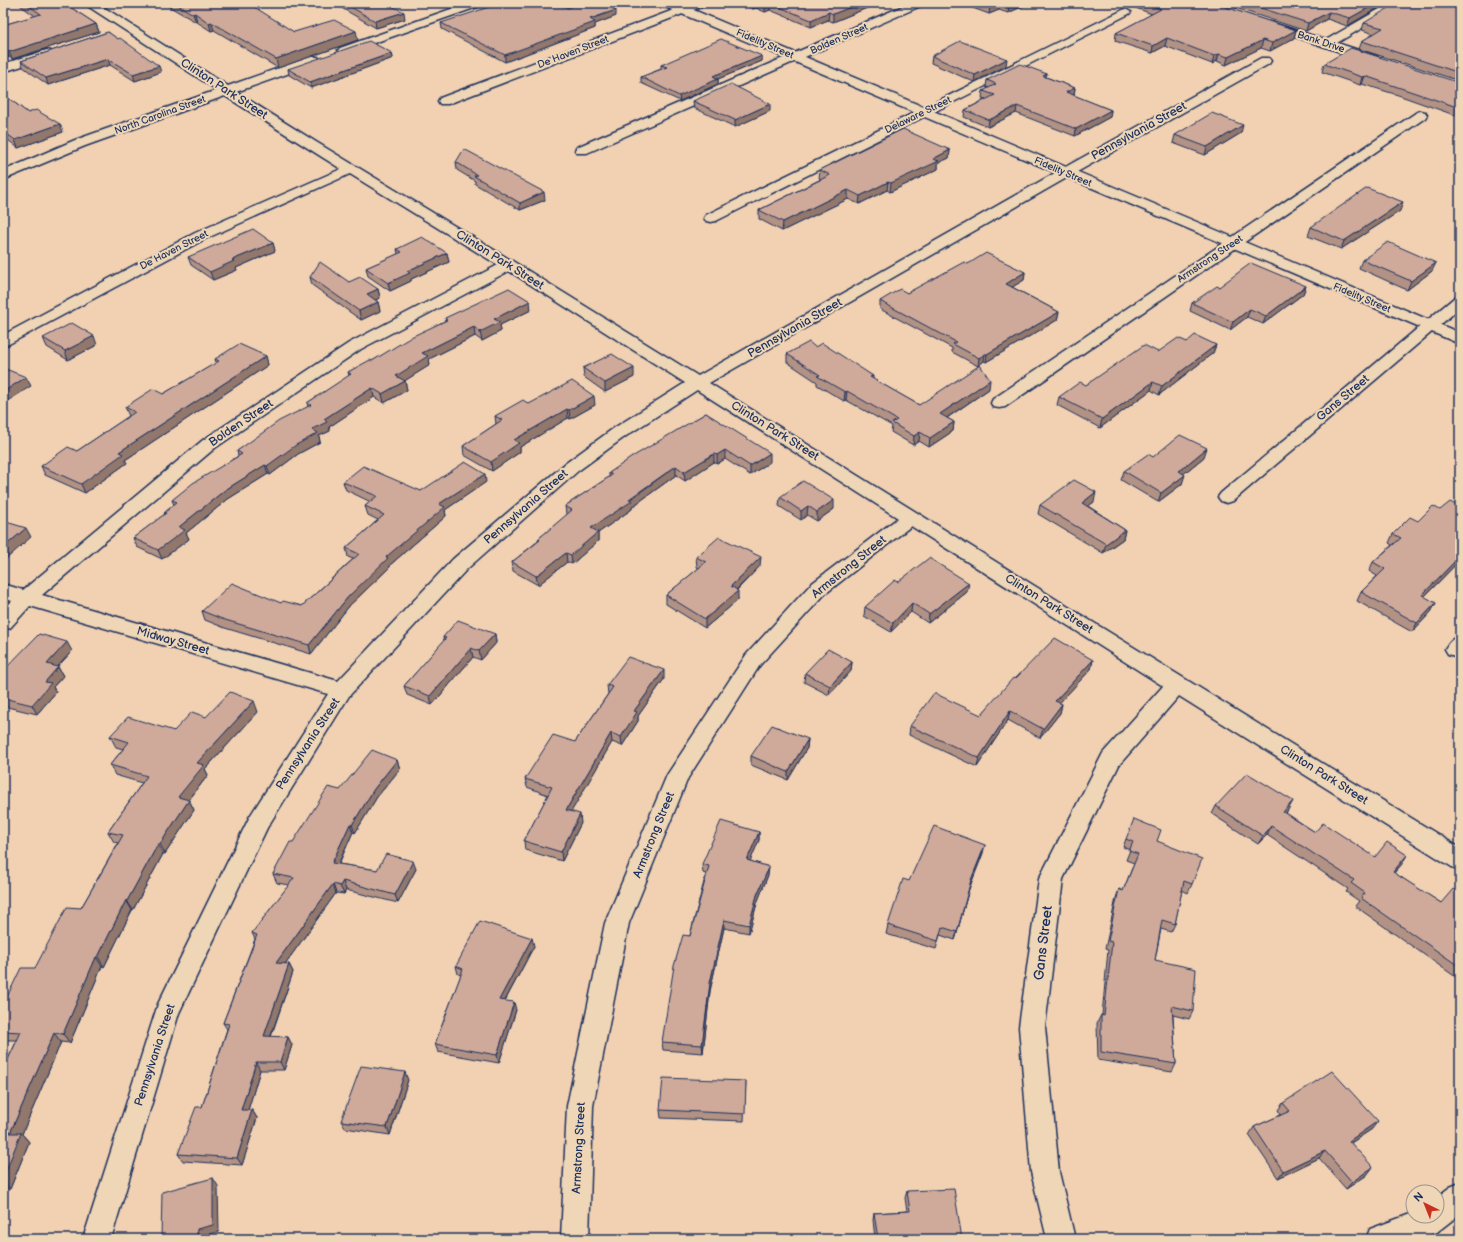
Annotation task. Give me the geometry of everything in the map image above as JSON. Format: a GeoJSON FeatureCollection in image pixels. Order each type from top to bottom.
{"type":"FeatureCollection","features":[{"type":"Feature","properties":{"kind":"main road","name":"Fidelity Street"},"geometry":{"type":"LineString","coordinates":[[667,3],[1065,173],[1460,339]]}},
{"type":"Feature","properties":{"kind":"street","name":"Clinton Park Street"},"geometry":{"type":"LineString","coordinates":[[89,3],[351,169],[698,383],[1460,860]]}},
{"type":"Feature","properties":{"kind":"street","name":"North Carolina Street"},"geometry":{"type":"LineString","coordinates":[[3,176],[80,143],[478,3]]}},
{"type":"Feature","properties":{"kind":"street","name":"De Haven Street"},"geometry":{"type":"LineString","coordinates":[[444,101],[702,3]]}},
{"type":"Feature","properties":{"kind":"street","name":"Bolden Street"},"geometry":{"type":"LineString","coordinates":[[582,150],[796,58],[919,3]]}},
{"type":"Feature","properties":{"kind":"street"},"geometry":{"type":"LineString","coordinates":[[1327,44],[1398,3]]}},
{"type":"Feature","properties":{"kind":"street","name":"Delaware Street"},"geometry":{"type":"LineString","coordinates":[[711,218],[1125,12]]}},
{"type":"Feature","properties":{"kind":"street","name":"Bank Drive"},"geometry":{"type":"LineString","coordinates":[[1262,22],[1386,63]]}},
{"type":"Feature","properties":{"kind":"street"},"geometry":{"type":"LineString","coordinates":[[116,31],[128,27]]}},
{"type":"Feature","properties":{"kind":"street"},"geometry":{"type":"LineString","coordinates":[[3,68],[60,49]]}},
{"type":"Feature","properties":{"kind":"street","name":"Pennsylvania Street"},"geometry":{"type":"LineString","coordinates":[[97,1239],[167,1012],[258,823],[342,690],[460,564],[572,467],[620,432],[698,383],[1065,173],[1265,61]]}},
{"type":"Feature","properties":{"kind":"street","name":"Armstrong Street"},"geometry":{"type":"LineString","coordinates":[[999,403],[1421,115]]}},
{"type":"Feature","properties":{"kind":"street","name":"De Haven Street"},"geometry":{"type":"LineString","coordinates":[[3,342],[200,236],[351,169]]}},
{"type":"Feature","properties":{"kind":"street","name":"Bolden Street"},"geometry":{"type":"LineString","coordinates":[[3,623],[26,598],[209,444],[356,346],[509,266]]}},
{"type":"Feature","properties":{"kind":"street","name":"Gans Street"},"geometry":{"type":"LineString","coordinates":[[1227,497],[1460,300]]}},
{"type":"Feature","properties":{"kind":"street","name":"Armstrong Street"},"geometry":{"type":"LineString","coordinates":[[575,1239],[580,1106],[617,922],[678,775],[754,660],[818,589],[910,517]]}},
{"type":"Feature","properties":{"kind":"street","name":"Midway Street"},"geometry":{"type":"LineString","coordinates":[[3,592],[342,690]]}},
{"type":"Feature","properties":{"kind":"street","name":"Gans Street"},"geometry":{"type":"LineString","coordinates":[[1061,1239],[1045,1172],[1032,1027],[1051,879],[1111,759],[1177,684]]}},
{"type":"Feature","properties":{"kind":"street"},"geometry":{"type":"LineString","coordinates":[[1445,1208],[1460,1197]]}},
{"type":"Feature","properties":{"kind":"street"},"geometry":{"type":"LineString","coordinates":[[1380,1239],[1421,1224]]}},
{"type":"Feature","properties":{"kind":"building"},"geometry":{"type":"Polygon","coordinates":[[[25,3],[64,3],[96,24],[9,52],[3,50],[3,25],[41,14],[25,3]]]}},
{"type":"Feature","properties":{"kind":"building"},"geometry":{"type":"Polygon","coordinates":[[[175,3],[227,3],[232,6],[241,3],[248,3],[294,32],[334,20],[356,31],[276,59],[175,3]]]}},
{"type":"Feature","properties":{"kind":"building"},"geometry":{"type":"Polygon","coordinates":[[[344,3],[386,3],[404,12],[375,21],[344,3]]]}},
{"type":"Feature","properties":{"kind":"building"},"geometry":{"type":"Polygon","coordinates":[[[501,3],[557,3],[568,8],[581,3],[601,3],[616,10],[590,19],[595,22],[505,55],[441,23],[501,3]]]}},
{"type":"Feature","properties":{"kind":"building"},"geometry":{"type":"Polygon","coordinates":[[[770,3],[861,3],[833,14],[829,12],[811,20],[770,3]]]}},
{"type":"Feature","properties":{"kind":"building"},"geometry":{"type":"Polygon","coordinates":[[[980,3],[998,3],[990,6],[980,3]]]}},
{"type":"Feature","properties":{"kind":"building"},"geometry":{"type":"Polygon","coordinates":[[[1002,3],[1015,3],[1009,6],[1002,3]]]}},
{"type":"Feature","properties":{"kind":"building"},"geometry":{"type":"Polygon","coordinates":[[[1144,3],[1213,3],[1296,30],[1272,43],[1263,40],[1228,57],[1219,54],[1214,56],[1167,38],[1153,46],[1116,33],[1161,9],[1144,3]]]}},
{"type":"Feature","properties":{"kind":"building"},"geometry":{"type":"Polygon","coordinates":[[[1245,3],[1377,3],[1350,18],[1329,12],[1308,23],[1245,3]]]}},
{"type":"Feature","properties":{"kind":"building"},"geometry":{"type":"Polygon","coordinates":[[[1397,3],[1460,3],[1460,73],[1362,41],[1383,28],[1364,23],[1397,3]]]}},
{"type":"Feature","properties":{"kind":"building"},"geometry":{"type":"Polygon","coordinates":[[[108,32],[118,39],[120,38],[159,66],[133,74],[108,59],[46,78],[21,61],[108,32]]]}},
{"type":"Feature","properties":{"kind":"building"},"geometry":{"type":"Polygon","coordinates":[[[721,39],[762,56],[713,76],[718,79],[679,96],[641,77],[667,67],[661,65],[721,39]]]}},
{"type":"Feature","properties":{"kind":"building"},"geometry":{"type":"Polygon","coordinates":[[[369,41],[392,53],[310,82],[288,69],[369,41]]]}},
{"type":"Feature","properties":{"kind":"building"},"geometry":{"type":"Polygon","coordinates":[[[960,41],[1007,59],[975,75],[932,56],[960,41]]]}},
{"type":"Feature","properties":{"kind":"building"},"geometry":{"type":"Polygon","coordinates":[[[1351,48],[1460,83],[1460,108],[1365,76],[1362,77],[1324,64],[1351,48]]]}},
{"type":"Feature","properties":{"kind":"building"},"geometry":{"type":"Polygon","coordinates":[[[1020,64],[1047,74],[1043,76],[1075,88],[1066,92],[1111,110],[1076,129],[1017,106],[989,120],[965,110],[995,95],[983,91],[996,84],[987,80],[1020,64]]]}},
{"type":"Feature","properties":{"kind":"building"},"geometry":{"type":"Polygon","coordinates":[[[731,84],[770,104],[735,120],[693,101],[731,84]]]}},
{"type":"Feature","properties":{"kind":"building"},"geometry":{"type":"Polygon","coordinates":[[[3,94],[28,113],[36,110],[60,124],[15,140],[3,131],[3,94]]]}},
{"type":"Feature","properties":{"kind":"building"},"geometry":{"type":"Polygon","coordinates":[[[1212,113],[1243,125],[1207,147],[1175,135],[1212,113]]]}},
{"type":"Feature","properties":{"kind":"building"},"geometry":{"type":"Polygon","coordinates":[[[903,129],[950,150],[933,159],[939,161],[891,183],[888,182],[860,196],[848,190],[783,222],[759,210],[830,175],[820,170],[903,129]]]}},
{"type":"Feature","properties":{"kind":"building"},"geometry":{"type":"Polygon","coordinates":[[[464,149],[544,192],[520,203],[474,176],[477,175],[456,162],[464,149]]]}},
{"type":"Feature","properties":{"kind":"building"},"geometry":{"type":"Polygon","coordinates":[[[1367,188],[1403,202],[1344,241],[1311,227],[1367,188]]]}},
{"type":"Feature","properties":{"kind":"building"},"geometry":{"type":"Polygon","coordinates":[[[253,229],[273,243],[232,260],[234,261],[210,272],[188,257],[253,229]]]}},
{"type":"Feature","properties":{"kind":"building"},"geometry":{"type":"Polygon","coordinates":[[[422,237],[447,253],[407,271],[410,273],[388,283],[366,268],[402,252],[397,249],[422,237]]]}},
{"type":"Feature","properties":{"kind":"building"},"geometry":{"type":"Polygon","coordinates":[[[1388,242],[1436,263],[1411,281],[1362,260],[1388,242]]]}},
{"type":"Feature","properties":{"kind":"building"},"geometry":{"type":"Polygon","coordinates":[[[986,253],[1025,272],[1006,284],[1059,312],[979,358],[953,344],[956,342],[880,301],[900,289],[907,293],[964,262],[968,264],[986,253]]]}},
{"type":"Feature","properties":{"kind":"building"},"geometry":{"type":"Polygon","coordinates":[[[320,262],[349,282],[360,277],[378,289],[367,294],[378,302],[359,311],[310,277],[320,262]]]}},
{"type":"Feature","properties":{"kind":"building"},"geometry":{"type":"Polygon","coordinates":[[[1251,263],[1306,286],[1266,316],[1250,309],[1233,322],[1192,303],[1217,286],[1219,287],[1251,263]]]}},
{"type":"Feature","properties":{"kind":"building"},"geometry":{"type":"Polygon","coordinates":[[[509,288],[530,301],[494,319],[500,322],[480,332],[474,327],[422,353],[428,356],[396,376],[405,381],[382,394],[372,388],[324,419],[327,422],[312,429],[318,433],[296,445],[267,466],[265,465],[225,490],[179,527],[185,530],[158,550],[133,538],[166,513],[164,513],[177,502],[172,500],[193,483],[242,454],[237,451],[279,421],[311,405],[307,403],[351,374],[348,372],[370,360],[372,361],[413,336],[447,320],[445,318],[509,288]]]}},
{"type":"Feature","properties":{"kind":"building"},"geometry":{"type":"Polygon","coordinates":[[[72,323],[94,336],[65,351],[43,338],[72,323]]]}},
{"type":"Feature","properties":{"kind":"building"},"geometry":{"type":"Polygon","coordinates":[[[1195,335],[1216,345],[1162,386],[1153,382],[1102,419],[1059,397],[1080,382],[1086,385],[1144,345],[1158,352],[1178,338],[1187,342],[1195,335]]]}},
{"type":"Feature","properties":{"kind":"building"},"geometry":{"type":"Polygon","coordinates":[[[809,342],[815,347],[822,343],[873,376],[870,377],[919,405],[980,365],[990,380],[940,414],[954,422],[930,438],[920,432],[914,436],[892,423],[897,420],[847,391],[845,392],[817,376],[820,375],[787,354],[809,342]]]}},
{"type":"Feature","properties":{"kind":"building"},"geometry":{"type":"Polygon","coordinates":[[[239,344],[266,356],[119,452],[123,454],[81,484],[41,466],[68,447],[77,451],[135,412],[125,407],[153,389],[163,394],[219,361],[215,359],[239,344]]]}},
{"type":"Feature","properties":{"kind":"building"},"geometry":{"type":"Polygon","coordinates":[[[612,354],[634,368],[605,383],[583,368],[612,354]]]}},
{"type":"Feature","properties":{"kind":"building"},"geometry":{"type":"Polygon","coordinates":[[[3,368],[26,377],[3,392],[3,368]]]}},
{"type":"Feature","properties":{"kind":"building"},"geometry":{"type":"Polygon","coordinates":[[[572,381],[594,396],[569,410],[567,409],[514,440],[519,443],[491,462],[463,446],[502,420],[495,416],[523,400],[529,404],[572,381]]]}},
{"type":"Feature","properties":{"kind":"building"},"geometry":{"type":"Polygon","coordinates":[[[706,413],[770,453],[750,466],[725,450],[717,455],[714,454],[684,472],[676,466],[629,499],[632,501],[591,528],[598,532],[571,555],[566,553],[536,576],[512,562],[540,540],[538,539],[572,510],[565,506],[612,475],[609,473],[632,457],[706,413]]]}},
{"type":"Feature","properties":{"kind":"building"},"geometry":{"type":"Polygon","coordinates":[[[1180,435],[1207,448],[1179,471],[1185,475],[1161,493],[1124,471],[1148,454],[1153,457],[1180,435]]]}},
{"type":"Feature","properties":{"kind":"building"},"geometry":{"type":"Polygon","coordinates":[[[465,462],[485,474],[439,504],[445,507],[386,557],[388,558],[348,597],[309,645],[222,619],[202,611],[232,583],[281,603],[283,601],[302,606],[359,554],[346,548],[384,515],[365,506],[377,496],[343,482],[363,466],[421,491],[465,462]]]}},
{"type":"Feature","properties":{"kind":"building"},"geometry":{"type":"Polygon","coordinates":[[[1074,480],[1096,492],[1082,503],[1125,530],[1106,544],[1040,505],[1074,480]]]}},
{"type":"Feature","properties":{"kind":"building"},"geometry":{"type":"Polygon","coordinates":[[[803,481],[834,500],[817,512],[808,506],[801,511],[780,497],[803,481]]]}},
{"type":"Feature","properties":{"kind":"building"},"geometry":{"type":"Polygon","coordinates":[[[1450,502],[1460,507],[1460,556],[1422,595],[1436,603],[1417,623],[1361,592],[1385,569],[1373,562],[1401,538],[1393,534],[1410,517],[1418,521],[1433,506],[1440,510],[1450,502]]]}},
{"type":"Feature","properties":{"kind":"building"},"geometry":{"type":"Polygon","coordinates":[[[3,521],[26,528],[3,548],[3,521]]]}},
{"type":"Feature","properties":{"kind":"building"},"geometry":{"type":"Polygon","coordinates":[[[719,537],[761,557],[731,586],[738,591],[705,619],[666,595],[706,562],[696,557],[719,537]]]}},
{"type":"Feature","properties":{"kind":"building"},"geometry":{"type":"Polygon","coordinates":[[[929,558],[969,583],[929,614],[912,603],[893,623],[865,607],[895,580],[898,582],[929,558]]]}},
{"type":"Feature","properties":{"kind":"building"},"geometry":{"type":"Polygon","coordinates":[[[458,620],[495,634],[479,651],[471,648],[430,696],[404,686],[446,638],[443,637],[458,620]]]}},
{"type":"Feature","properties":{"kind":"building"},"geometry":{"type":"Polygon","coordinates":[[[39,634],[67,642],[47,664],[58,667],[45,682],[51,683],[32,705],[3,698],[3,671],[39,634]]]}},
{"type":"Feature","properties":{"kind":"building"},"geometry":{"type":"Polygon","coordinates":[[[1055,638],[1093,660],[1055,701],[1062,704],[1043,729],[1010,711],[979,758],[910,726],[934,693],[981,715],[1013,678],[1015,679],[1055,638]]]}},
{"type":"Feature","properties":{"kind":"building"},"geometry":{"type":"Polygon","coordinates":[[[828,649],[852,662],[830,686],[805,673],[828,649]]]}},
{"type":"Feature","properties":{"kind":"building"},"geometry":{"type":"Polygon","coordinates":[[[628,657],[664,670],[634,711],[637,712],[621,737],[611,733],[566,810],[580,814],[561,852],[524,841],[552,787],[525,779],[553,735],[575,742],[613,687],[607,685],[628,657]]]}},
{"type":"Feature","properties":{"kind":"building"},"geometry":{"type":"Polygon","coordinates":[[[230,692],[254,701],[197,763],[204,765],[178,797],[189,800],[160,844],[158,844],[127,901],[126,900],[98,957],[96,957],[63,1034],[54,1033],[10,1133],[21,1133],[3,1178],[3,1070],[21,1032],[3,1031],[3,999],[6,999],[21,968],[35,968],[67,907],[81,908],[123,835],[108,832],[147,776],[110,765],[129,742],[110,736],[128,717],[174,731],[192,712],[206,717],[230,692]]]}},
{"type":"Feature","properties":{"kind":"building"},"geometry":{"type":"Polygon","coordinates":[[[772,725],[808,739],[788,772],[751,756],[772,725]]]}},
{"type":"Feature","properties":{"kind":"building"},"geometry":{"type":"Polygon","coordinates":[[[372,750],[397,760],[374,789],[352,825],[350,824],[332,863],[377,870],[386,854],[413,861],[395,895],[343,881],[340,886],[333,884],[276,963],[289,964],[264,1036],[288,1037],[280,1062],[256,1062],[241,1110],[252,1110],[237,1158],[178,1154],[196,1107],[202,1107],[229,1024],[223,1023],[257,935],[252,933],[294,878],[273,874],[290,842],[293,842],[328,787],[340,790],[372,750]]]}},
{"type":"Feature","properties":{"kind":"building"},"geometry":{"type":"Polygon","coordinates":[[[1247,773],[1293,801],[1283,812],[1315,832],[1323,823],[1375,857],[1387,842],[1407,855],[1393,872],[1441,903],[1453,889],[1460,894],[1460,967],[1361,898],[1365,893],[1351,883],[1354,880],[1271,826],[1263,836],[1216,806],[1247,773]]]}},
{"type":"Feature","properties":{"kind":"building"},"geometry":{"type":"Polygon","coordinates":[[[1134,819],[1161,830],[1157,841],[1202,859],[1192,884],[1184,881],[1175,924],[1162,920],[1155,960],[1196,969],[1193,1011],[1172,1006],[1176,1064],[1101,1052],[1101,1015],[1104,1016],[1112,942],[1108,941],[1119,889],[1123,891],[1138,854],[1129,851],[1133,842],[1126,839],[1134,819]]]}},
{"type":"Feature","properties":{"kind":"building"},"geometry":{"type":"Polygon","coordinates":[[[721,821],[759,832],[747,860],[769,867],[757,895],[749,925],[724,920],[710,983],[702,1045],[662,1042],[674,966],[683,935],[690,936],[709,866],[702,864],[721,821]]]}},
{"type":"Feature","properties":{"kind":"building"},"geometry":{"type":"Polygon","coordinates":[[[934,826],[985,845],[971,880],[957,932],[942,927],[938,941],[888,925],[903,879],[909,881],[934,826]]]}},
{"type":"Feature","properties":{"kind":"building"},"geometry":{"type":"Polygon","coordinates":[[[480,921],[532,938],[499,1000],[514,1002],[497,1055],[435,1044],[463,969],[456,966],[480,921]]]}},
{"type":"Feature","properties":{"kind":"building"},"geometry":{"type":"Polygon","coordinates":[[[361,1066],[405,1072],[387,1127],[341,1121],[361,1066]]]}},
{"type":"Feature","properties":{"kind":"building"},"geometry":{"type":"Polygon","coordinates":[[[1332,1071],[1378,1121],[1349,1141],[1373,1167],[1352,1182],[1325,1151],[1283,1171],[1254,1127],[1290,1111],[1283,1103],[1332,1071]]]}},
{"type":"Feature","properties":{"kind":"building"},"geometry":{"type":"Polygon","coordinates":[[[663,1078],[746,1081],[745,1114],[660,1110],[663,1078]]]}},
{"type":"Feature","properties":{"kind":"building"},"geometry":{"type":"Polygon","coordinates":[[[213,1178],[213,1225],[197,1229],[197,1239],[161,1239],[162,1192],[213,1178]]]}},
{"type":"Feature","properties":{"kind":"building"},"geometry":{"type":"Polygon","coordinates":[[[954,1189],[962,1239],[878,1239],[874,1213],[910,1211],[907,1191],[954,1189]]]}}]}
